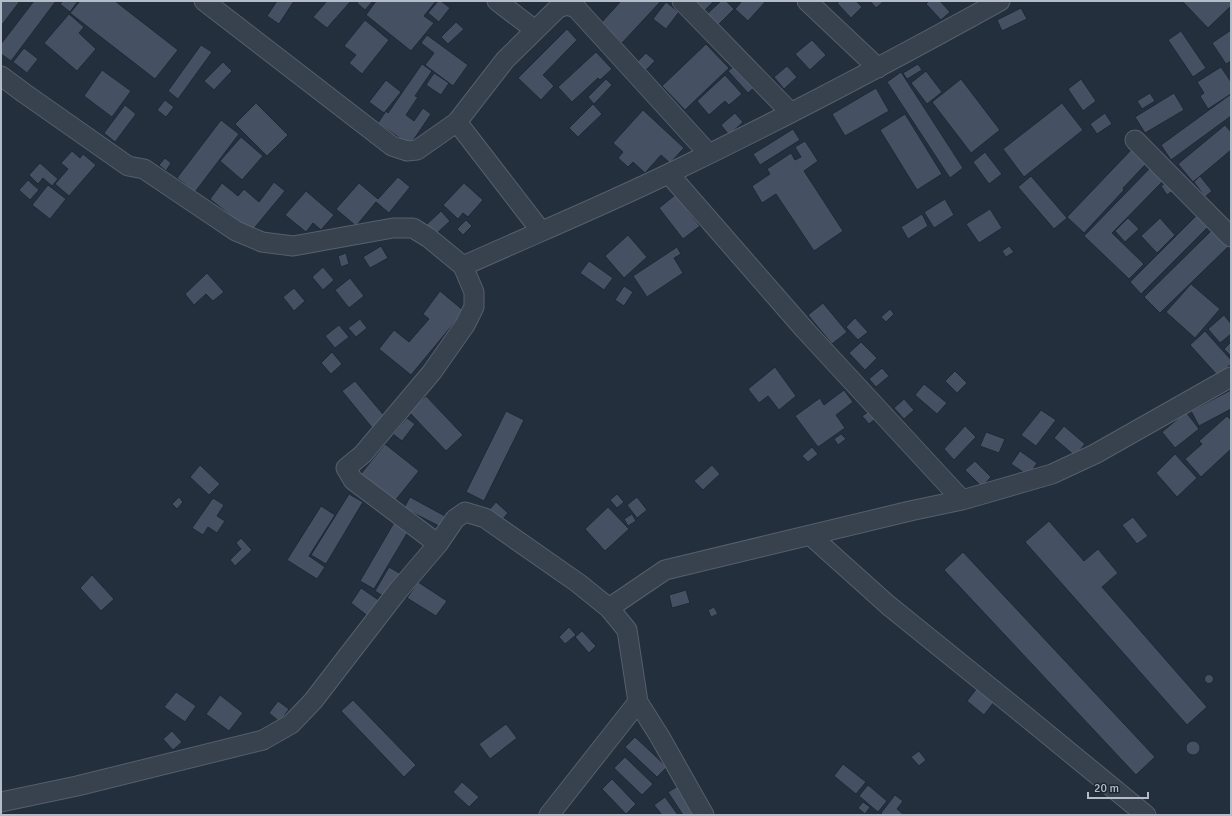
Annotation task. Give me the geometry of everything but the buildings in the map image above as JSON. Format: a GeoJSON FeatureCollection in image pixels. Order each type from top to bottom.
{"type":"FeatureCollection","features":[{"type":"Feature","properties":{"kind":"street"},"geometry":{"type":"LineString","coordinates":[[204,1],[392,146],[408,151],[417,150],[457,122],[505,60],[535,30],[557,4],[567,5],[576,8],[709,154]]}},
{"type":"Feature","properties":{"kind":"street"},"geometry":{"type":"LineString","coordinates":[[497,1],[535,30]]}},
{"type":"Feature","properties":{"kind":"street"},"geometry":{"type":"LineString","coordinates":[[682,1],[791,113]]}},
{"type":"Feature","properties":{"kind":"street"},"geometry":{"type":"LineString","coordinates":[[807,1],[878,68]]}},
{"type":"Feature","properties":{"kind":"street"},"geometry":{"type":"LineString","coordinates":[[463,266],[669,174],[878,68],[1000,1]]}},
{"type":"Feature","properties":{"kind":"street"},"geometry":{"type":"LineString","coordinates":[[1,76],[128,166],[144,169],[236,231],[262,242],[294,246],[393,228],[413,228],[429,238],[463,266],[474,292],[474,307],[465,325],[432,372],[363,454],[346,468],[353,480],[438,544]]}},
{"type":"Feature","properties":{"kind":"street"},"geometry":{"type":"LineString","coordinates":[[457,122],[541,231]]}},
{"type":"Feature","properties":{"kind":"street"},"geometry":{"type":"LineString","coordinates":[[1135,140],[1231,237]]}},
{"type":"Feature","properties":{"kind":"street"},"geometry":{"type":"LineString","coordinates":[[669,174],[805,330],[962,500]]}},
{"type":"Feature","properties":{"kind":"street"},"geometry":{"type":"LineString","coordinates":[[609,608],[665,570],[962,500],[1052,474],[1095,454],[1231,377]]}},
{"type":"Feature","properties":{"kind":"street"},"geometry":{"type":"LineString","coordinates":[[1,802],[77,786],[263,740],[291,724],[313,701],[397,592],[438,544],[455,520],[465,512],[485,518],[578,583],[609,608],[627,630],[638,702],[660,737],[704,815]]}},
{"type":"Feature","properties":{"kind":"street"},"geometry":{"type":"LineString","coordinates":[[810,535],[888,605],[1146,815]]}},
{"type":"Feature","properties":{"kind":"street"},"geometry":{"type":"LineString","coordinates":[[549,815],[638,702]]}}]}
